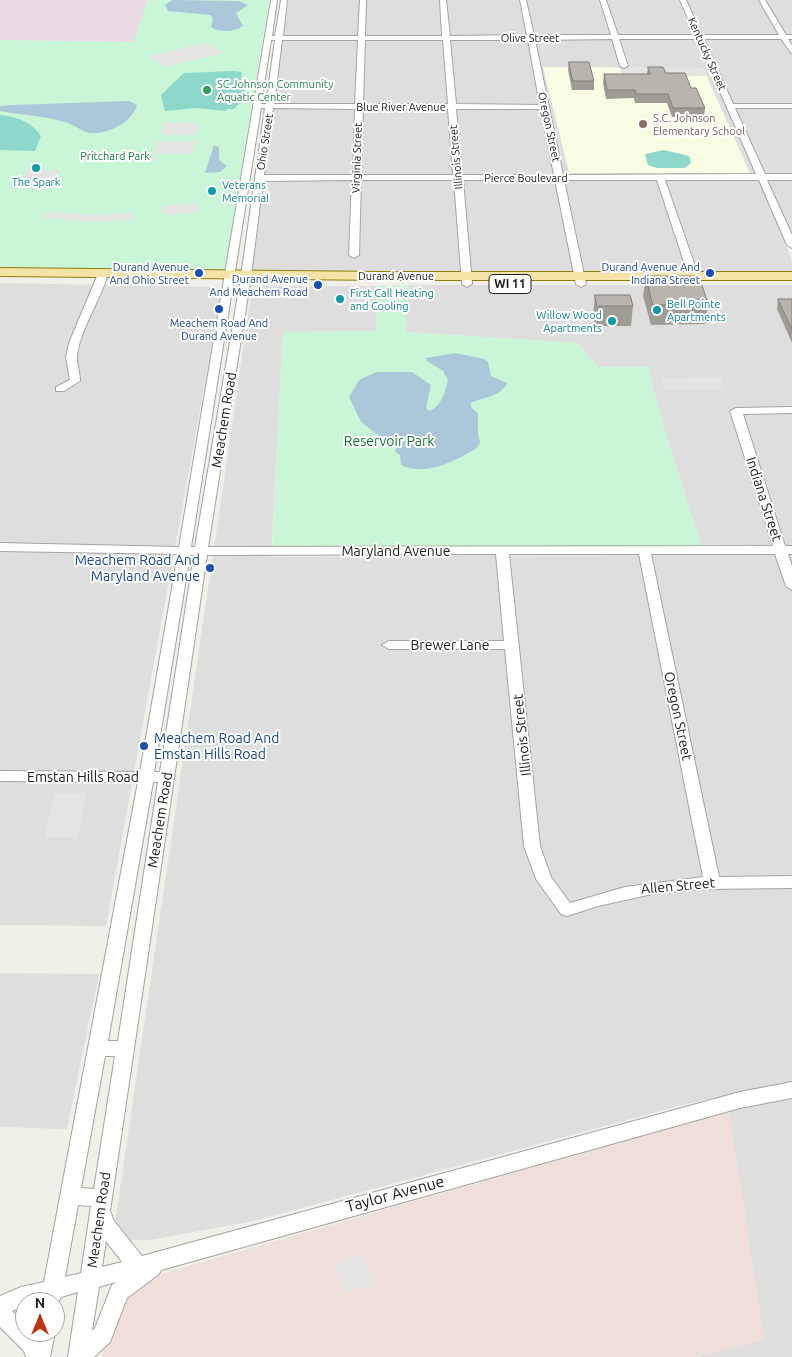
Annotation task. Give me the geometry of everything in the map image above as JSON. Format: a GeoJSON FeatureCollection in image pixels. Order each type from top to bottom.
{"type":"FeatureCollection","features":[{"type":"Feature","properties":{"kind":"main road","name":"Durand Avenue"},"geometry":{"type":"LineString","coordinates":[[0,272],[102,278]]}},
{"type":"Feature","properties":{"kind":"main road","name":"Durand Avenue"},"geometry":{"type":"LineString","coordinates":[[694,280],[792,276]]}},
{"type":"Feature","properties":{"kind":"main road","name":"Durand Avenue"},"geometry":{"type":"LineString","coordinates":[[0,281],[102,278],[694,280],[792,283]]}},
{"type":"Feature","properties":{"kind":"street","name":"Ohio Street"},"geometry":{"type":"LineString","coordinates":[[229,279],[274,0]]}},
{"type":"Feature","properties":{"kind":"street","name":"Ohio Street"},"geometry":{"type":"LineString","coordinates":[[246,279],[284,0]]}},
{"type":"Feature","properties":{"kind":"street","name":"Virginia Street"},"geometry":{"type":"LineString","coordinates":[[354,255],[363,0]]}},
{"type":"Feature","properties":{"kind":"street","name":"Illinois Street"},"geometry":{"type":"LineString","coordinates":[[443,0],[467,280]]}},
{"type":"Feature","properties":{"kind":"street","name":"Oregon Street"},"geometry":{"type":"LineString","coordinates":[[523,0],[580,280]]}},
{"type":"Feature","properties":{"kind":"street"},"geometry":{"type":"LineString","coordinates":[[603,0],[624,66]]}},
{"type":"Feature","properties":{"kind":"street","name":"Kentucky Street"},"geometry":{"type":"LineString","coordinates":[[682,0],[792,245]]}},
{"type":"Feature","properties":{"kind":"street"},"geometry":{"type":"LineString","coordinates":[[762,0],[792,52]]}},
{"type":"Feature","properties":{"kind":"street","name":"Olive Street"},"geometry":{"type":"LineString","coordinates":[[267,38],[792,37]]}},
{"type":"Feature","properties":{"kind":"street","name":"Blue River Avenue"},"geometry":{"type":"LineString","coordinates":[[258,106],[545,107]]}},
{"type":"Feature","properties":{"kind":"street"},"geometry":{"type":"LineString","coordinates":[[730,106],[792,106]]}},
{"type":"Feature","properties":{"kind":"street"},"geometry":{"type":"LineString","coordinates":[[660,177],[694,280]]}},
{"type":"Feature","properties":{"kind":"street","name":"Pierce Boulevard"},"geometry":{"type":"LineString","coordinates":[[259,178],[792,177]]}},
{"type":"Feature","properties":{"kind":"street"},"geometry":{"type":"LineString","coordinates":[[60,389],[75,381],[76,374],[71,356],[88,306],[102,278]]}},
{"type":"Feature","properties":{"kind":"street","name":"Meachem Road"},"geometry":{"type":"LineString","coordinates":[[52,1292],[126,896],[197,480],[229,279]]}},
{"type":"Feature","properties":{"kind":"street","name":"Meachem Road"},"geometry":{"type":"LineString","coordinates":[[78,1357],[184,660],[246,279]]}},
{"type":"Feature","properties":{"kind":"street"},"geometry":{"type":"LineString","coordinates":[[219,346],[236,346]]}},
{"type":"Feature","properties":{"kind":"street"},"geometry":{"type":"LineString","coordinates":[[209,406],[226,406]]}},
{"type":"Feature","properties":{"kind":"street","name":"Indiana Street"},"geometry":{"type":"LineString","coordinates":[[792,410],[736,411],[786,550],[792,586]]}},
{"type":"Feature","properties":{"kind":"street"},"geometry":{"type":"LineString","coordinates":[[197,480],[214,479]]}},
{"type":"Feature","properties":{"kind":"street","name":"Maryland Avenue"},"geometry":{"type":"LineString","coordinates":[[0,547],[184,551],[786,550]]}},
{"type":"Feature","properties":{"kind":"street","name":"Illinois Street"},"geometry":{"type":"LineString","coordinates":[[502,550],[532,846],[544,879],[567,910]]}},
{"type":"Feature","properties":{"kind":"street","name":"Oregon Street"},"geometry":{"type":"LineString","coordinates":[[644,550],[712,882]]}},
{"type":"Feature","properties":{"kind":"street","name":"Brewer Lane"},"geometry":{"type":"LineString","coordinates":[[388,646],[512,645]]}},
{"type":"Feature","properties":{"kind":"street"},"geometry":{"type":"LineString","coordinates":[[166,660],[184,660]]}},
{"type":"Feature","properties":{"kind":"street","name":"Emstan Hills Road"},"geometry":{"type":"LineString","coordinates":[[0,776],[167,777]]}},
{"type":"Feature","properties":{"kind":"street","name":"Allen Street"},"geometry":{"type":"LineString","coordinates":[[567,910],[625,891],[682,883],[792,882]]}},
{"type":"Feature","properties":{"kind":"street"},"geometry":{"type":"LineString","coordinates":[[126,896],[148,896]]}},
{"type":"Feature","properties":{"kind":"street"},"geometry":{"type":"LineString","coordinates":[[97,1049],[125,1048]]}},
{"type":"Feature","properties":{"kind":"street","name":"Taylor Avenue"},"geometry":{"type":"LineString","coordinates":[[59,1292],[90,1280],[175,1255],[740,1100],[792,1090]]}},
{"type":"Feature","properties":{"kind":"street"},"geometry":{"type":"LineString","coordinates":[[70,1196],[101,1205],[106,1226],[138,1267]]}},
{"type":"Feature","properties":{"kind":"street"},"geometry":{"type":"LineString","coordinates":[[78,1357],[103,1335],[119,1292],[143,1272],[175,1255]]}},
{"type":"Feature","properties":{"kind":"street","name":"Taylor Avenue"},"geometry":{"type":"LineString","coordinates":[[0,1306],[15,1303]]}},
{"type":"Feature","properties":{"kind":"street"},"geometry":{"type":"LineString","coordinates":[[0,1313],[32,1345],[36,1357]]}},
{"type":"Feature","properties":{"kind":"street"},"geometry":{"type":"LineString","coordinates":[[40,1357],[42,1342]]}},
{"type":"Feature","properties":{"kind":"shaded area"},"geometry":{"type":"Polygon","coordinates":[[[0,0],[148,0],[134,42],[0,40],[0,0]]]}},
{"type":"Feature","properties":{"kind":"shaded area"},"geometry":{"type":"Polygon","coordinates":[[[172,0],[239,1],[248,5],[236,13],[243,26],[235,30],[223,31],[211,27],[213,18],[210,15],[168,11],[165,5],[172,0]]]}},
{"type":"Feature","properties":{"kind":"shaded area"},"geometry":{"type":"Polygon","coordinates":[[[288,0],[792,0],[792,244],[785,244],[792,261],[792,274],[254,271],[252,268],[288,0]]]}},
{"type":"Feature","properties":{"kind":"shaded area"},"geometry":{"type":"Polygon","coordinates":[[[205,43],[224,53],[166,67],[148,56],[205,43]]]}},
{"type":"Feature","properties":{"kind":"shaded area","name":"S.C. Johnson Elementary School"},"geometry":{"type":"Polygon","coordinates":[[[543,67],[703,68],[750,173],[569,173],[543,67]]]}},
{"type":"Feature","properties":{"kind":"shaded area"},"geometry":{"type":"Polygon","coordinates":[[[620,67],[703,68],[707,76],[623,77],[620,67]]]}},
{"type":"Feature","properties":{"kind":"shaded area","name":"SC Johnson Community Aquatic Center"},"geometry":{"type":"Polygon","coordinates":[[[242,72],[241,80],[249,86],[248,94],[234,109],[227,109],[226,111],[196,108],[165,111],[161,95],[184,73],[242,72]]]}},
{"type":"Feature","properties":{"kind":"shaded area"},"geometry":{"type":"Polygon","coordinates":[[[129,101],[137,105],[135,111],[125,122],[111,130],[97,133],[90,133],[57,120],[0,111],[0,106],[12,105],[129,101]]]}},
{"type":"Feature","properties":{"kind":"shaded area"},"geometry":{"type":"Polygon","coordinates":[[[0,115],[28,123],[37,131],[41,136],[35,151],[0,150],[0,115]]]}},
{"type":"Feature","properties":{"kind":"shaded area"},"geometry":{"type":"Polygon","coordinates":[[[164,123],[199,123],[196,135],[160,135],[164,123]]]}},
{"type":"Feature","properties":{"kind":"shaded area"},"geometry":{"type":"Polygon","coordinates":[[[158,141],[195,141],[192,154],[155,154],[158,141]]]}},
{"type":"Feature","properties":{"kind":"shaded area"},"geometry":{"type":"Polygon","coordinates":[[[214,145],[219,147],[219,160],[227,166],[220,172],[205,173],[214,145]]]}},
{"type":"Feature","properties":{"kind":"shaded area"},"geometry":{"type":"Polygon","coordinates":[[[664,150],[689,156],[691,163],[685,168],[657,168],[648,165],[645,154],[664,150]]]}},
{"type":"Feature","properties":{"kind":"shaded area"},"geometry":{"type":"Polygon","coordinates":[[[124,153],[150,153],[150,156],[155,156],[153,161],[121,161],[124,153]]]}},
{"type":"Feature","properties":{"kind":"shaded area"},"geometry":{"type":"Polygon","coordinates":[[[27,169],[59,170],[51,189],[19,188],[27,169]]]}},
{"type":"Feature","properties":{"kind":"shaded area"},"geometry":{"type":"Polygon","coordinates":[[[196,203],[199,212],[164,215],[162,206],[196,203]]]}},
{"type":"Feature","properties":{"kind":"shaded area"},"geometry":{"type":"Polygon","coordinates":[[[48,212],[100,215],[132,212],[134,219],[97,222],[42,218],[48,212]]]}},
{"type":"Feature","properties":{"kind":"shaded area"},"geometry":{"type":"Polygon","coordinates":[[[0,283],[215,287],[222,289],[106,926],[0,925],[0,283]]]}},
{"type":"Feature","properties":{"kind":"shaded area"},"geometry":{"type":"Polygon","coordinates":[[[409,285],[792,285],[792,1081],[686,1104],[254,1221],[150,1240],[130,1240],[122,1237],[115,1223],[252,289],[261,286],[376,286],[376,331],[283,332],[271,557],[704,555],[659,412],[648,368],[599,367],[577,343],[405,332],[409,285]]]}},
{"type":"Feature","properties":{"kind":"shaded area"},"geometry":{"type":"Polygon","coordinates":[[[455,353],[484,359],[488,362],[491,376],[507,383],[496,394],[471,403],[471,407],[478,414],[480,442],[477,448],[440,466],[420,469],[401,465],[400,455],[395,452],[396,449],[361,422],[349,397],[359,380],[376,372],[412,372],[431,385],[426,408],[430,411],[440,402],[448,380],[443,371],[427,361],[426,358],[455,353]]]}},
{"type":"Feature","properties":{"kind":"shaded area"},"geometry":{"type":"Polygon","coordinates":[[[720,377],[724,390],[665,390],[662,378],[720,377]]]}},
{"type":"Feature","properties":{"kind":"shaded area"},"geometry":{"type":"Polygon","coordinates":[[[54,793],[87,793],[78,837],[45,837],[54,793]]]}},
{"type":"Feature","properties":{"kind":"shaded area"},"geometry":{"type":"Polygon","coordinates":[[[0,973],[99,974],[67,1129],[0,1127],[0,973]]]}},
{"type":"Feature","properties":{"kind":"shaded area"},"geometry":{"type":"Polygon","coordinates":[[[792,1097],[792,1357],[698,1357],[764,1340],[729,1111],[792,1097]]]}},
{"type":"Feature","properties":{"kind":"shaded area"},"geometry":{"type":"Polygon","coordinates":[[[729,1111],[764,1340],[698,1357],[102,1357],[124,1297],[147,1278],[729,1111]]]}},
{"type":"Feature","properties":{"kind":"shaded area"},"geometry":{"type":"Polygon","coordinates":[[[363,1254],[373,1284],[343,1293],[334,1262],[363,1254]]]}},
{"type":"Feature","properties":{"kind":"green space","name":"Pritchard Park"},"geometry":{"type":"Polygon","coordinates":[[[148,0],[269,0],[224,270],[0,269],[0,40],[133,42],[148,0]]]}},
{"type":"Feature","properties":{"kind":"green space","name":"Reservoir Park"},"geometry":{"type":"Polygon","coordinates":[[[409,285],[405,332],[577,343],[599,367],[648,367],[659,412],[702,550],[272,551],[283,332],[376,331],[376,286],[409,285]]]}},
{"type":"Feature","properties":{"kind":"building"},"geometry":{"type":"Polygon","coordinates":[[[569,62],[589,62],[594,81],[573,81],[569,62]]]}},
{"type":"Feature","properties":{"kind":"building"},"geometry":{"type":"Polygon","coordinates":[[[648,67],[663,67],[666,73],[685,73],[691,88],[696,88],[705,108],[673,108],[668,94],[636,94],[635,90],[607,90],[604,74],[650,74],[648,67]]]}},
{"type":"Feature","properties":{"kind":"building"},"geometry":{"type":"Polygon","coordinates":[[[646,276],[699,276],[708,304],[653,305],[646,276]]]}},
{"type":"Feature","properties":{"kind":"building"},"geometry":{"type":"Polygon","coordinates":[[[595,295],[630,295],[633,306],[597,306],[595,295]]]}},
{"type":"Feature","properties":{"kind":"building"},"geometry":{"type":"Polygon","coordinates":[[[778,299],[792,299],[792,329],[778,299]]]}},
{"type":"Feature","properties":{"kind":"place","name":"SC Johnson Community Aquatic Center"},"geometry":{"type":"Point","coordinates":[207,90]}},
{"type":"Feature","properties":{"kind":"place","name":"S.C. Johnson Elementary School"},"geometry":{"type":"Point","coordinates":[643,124]}},
{"type":"Feature","properties":{"kind":"place","name":"The Spark"},"geometry":{"type":"Point","coordinates":[36,168]}},
{"type":"Feature","properties":{"kind":"place","name":"Veterans Memorial"},"geometry":{"type":"Point","coordinates":[212,191]}},
{"type":"Feature","properties":{"kind":"place","name":"Durand Avenue And Ohio Street"},"geometry":{"type":"Point","coordinates":[199,273]}},
{"type":"Feature","properties":{"kind":"place","name":"Durand Avenue And Indiana Street"},"geometry":{"type":"Point","coordinates":[710,273]}},
{"type":"Feature","properties":{"kind":"place","name":"Durand Avenue And Meachem Road"},"geometry":{"type":"Point","coordinates":[318,285]}},
{"type":"Feature","properties":{"kind":"place","name":"First Call Heating and Cooling"},"geometry":{"type":"Point","coordinates":[340,299]}},
{"type":"Feature","properties":{"kind":"place","name":"Meachem Road And Durand Avenue"},"geometry":{"type":"Point","coordinates":[219,309]}},
{"type":"Feature","properties":{"kind":"place","name":"Bell Pointe Apartments"},"geometry":{"type":"Point","coordinates":[657,310]}},
{"type":"Feature","properties":{"kind":"place","name":"Willow Wood Apartments"},"geometry":{"type":"Point","coordinates":[612,321]}},
{"type":"Feature","properties":{"kind":"place","name":"Meachem Road And Maryland Avenue"},"geometry":{"type":"Point","coordinates":[210,568]}},
{"type":"Feature","properties":{"kind":"place","name":"Meachem Road And Emstan Hills Road"},"geometry":{"type":"Point","coordinates":[144,746]}}]}
